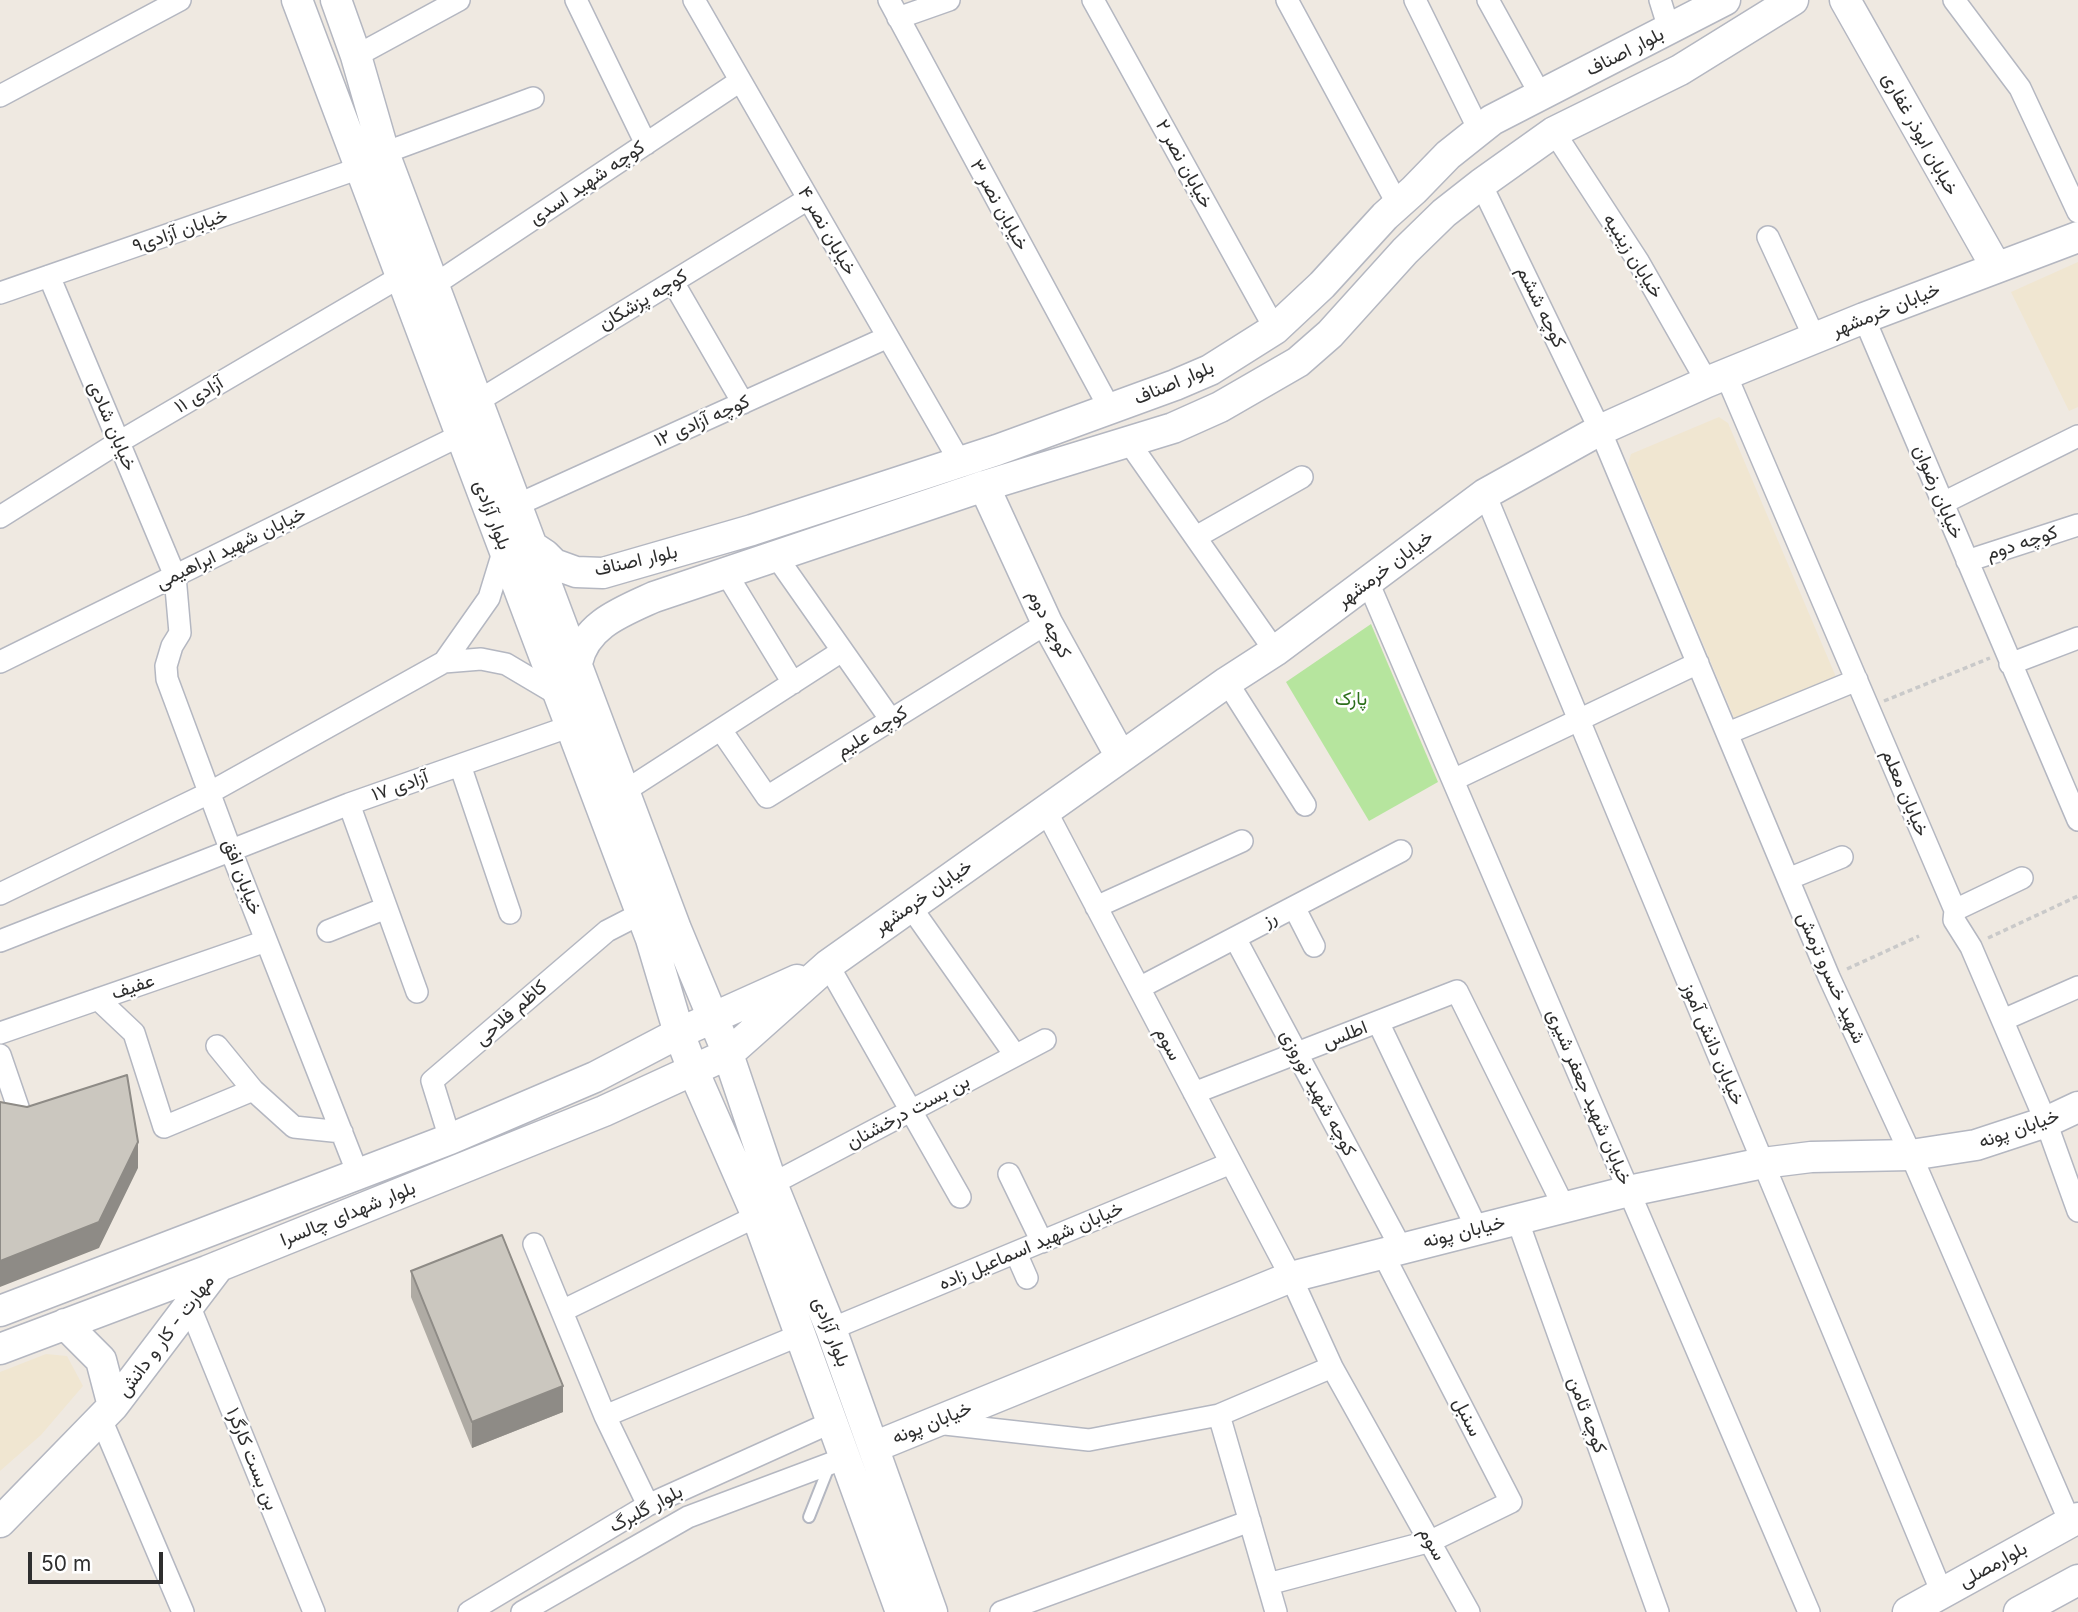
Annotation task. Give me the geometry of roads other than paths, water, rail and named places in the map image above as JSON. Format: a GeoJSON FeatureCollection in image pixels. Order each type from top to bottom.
{"type":"FeatureCollection","features":[{"type":"Feature","properties":{"kind":"main road","name":"بلوار آزادی"},"geometry":{"type":"LineString","coordinates":[[297,0],[372,161],[434,285],[517,505],[518,548],[571,726],[656,927],[713,1019],[728,1054],[772,1184],[831,1329],[932,1612]]}},
{"type":"Feature","properties":{"kind":"main road","name":"بلوار آزادی"},"geometry":{"type":"LineString","coordinates":[[336,0],[356,56],[372,161],[400,276],[461,435],[577,663],[625,791],[679,1033],[757,1216],[832,1422],[838,1461],[901,1612]]}},
{"type":"Feature","properties":{"kind":"main road","name":"بلوار اصناف"},"geometry":{"type":"LineString","coordinates":[[518,548],[545,555],[554,564],[576,572],[603,573],[752,530],[960,462],[1210,370],[1275,328],[1322,285],[1397,203],[1414,190],[1448,155],[1492,120],[1725,0]]}},
{"type":"Feature","properties":{"kind":"main road","name":"بلوار اصناف"},"geometry":{"type":"LineString","coordinates":[[577,663],[580,649],[593,632],[622,611],[639,604],[984,486],[1173,428],[1220,407],[1298,362],[1330,334],[1405,251],[1444,213],[1554,132],[1680,70],[1793,0]]}},
{"type":"Feature","properties":{"kind":"main road","name":"خیابان ابوذر غفاری"},"geometry":{"type":"LineString","coordinates":[[1845,0],[1996,267]]}},
{"type":"Feature","properties":{"kind":"main road","name":"خیابان خرمشهر"},"geometry":{"type":"LineString","coordinates":[[693,1070],[728,1054],[828,965],[1227,682],[1275,651],[1485,494],[1600,430],[1716,378],[1864,318],[2078,237]]}},
{"type":"Feature","properties":{"kind":"main road","name":"کوچه دوم"},"geometry":{"type":"LineString","coordinates":[[984,486],[1047,623],[1121,757]]}},
{"type":"Feature","properties":{"kind":"main road"},"geometry":{"type":"LineString","coordinates":[[626,566],[619,575],[619,589],[627,600],[639,604]]}},
{"type":"Feature","properties":{"kind":"main road","name":"خیابان خرمشهر"},"geometry":{"type":"LineString","coordinates":[[679,1033],[828,965]]}},
{"type":"Feature","properties":{"kind":"main road","name":"بلوار شهدای چالسرا"},"geometry":{"type":"LineString","coordinates":[[0,1311],[450,1139],[594,1077],[679,1033]]}},
{"type":"Feature","properties":{"kind":"main road","name":"بلوار شهدای چالسرا"},"geometry":{"type":"LineString","coordinates":[[0,1349],[219,1266],[604,1111],[693,1070]]}},
{"type":"Feature","properties":{"kind":"main road"},"geometry":{"type":"LineString","coordinates":[[594,1077],[606,1084],[610,1091],[610,1100],[604,1111]]}},
{"type":"Feature","properties":{"kind":"main road","name":"خیابان پونه"},"geometry":{"type":"LineString","coordinates":[[874,1447],[1291,1277],[1629,1191],[1763,1163],[1811,1157],[1911,1155],[1976,1145],[2046,1122],[2078,1107]]}},
{"type":"Feature","properties":{"kind":"main road"},"geometry":{"type":"LineString","coordinates":[[735,1168],[737,1158],[745,1151],[756,1150],[764,1155]]}},
{"type":"Feature","properties":{"kind":"main road","name":"مهارت - کار و دانش"},"geometry":{"type":"LineString","coordinates":[[0,1522],[107,1413],[219,1266]]}},
{"type":"Feature","properties":{"kind":"main road","name":"مهارت - کار و دانش"},"geometry":{"type":"LineString","coordinates":[[65,1324],[100,1360],[107,1413]]}},
{"type":"Feature","properties":{"kind":"main road","name":"بلوارمصلی"},"geometry":{"type":"LineString","coordinates":[[1908,1612],[2074,1520]]}},
{"type":"Feature","properties":{"kind":"main road"},"geometry":{"type":"LineString","coordinates":[[2020,1612],[2078,1580]]}},
{"type":"Feature","properties":{"kind":"street"},"geometry":{"type":"LineString","coordinates":[[0,96],[180,0]]}},
{"type":"Feature","properties":{"kind":"street"},"geometry":{"type":"LineString","coordinates":[[356,56],[459,0]]}},
{"type":"Feature","properties":{"kind":"street"},"geometry":{"type":"LineString","coordinates":[[576,0],[646,144]]}},
{"type":"Feature","properties":{"kind":"street","name":"خیابان نصر ۴"},"geometry":{"type":"LineString","coordinates":[[694,0],[960,462]]}},
{"type":"Feature","properties":{"kind":"street"},"geometry":{"type":"LineString","coordinates":[[894,9],[949,0]]}},
{"type":"Feature","properties":{"kind":"street","name":"خیابان نصر ۲"},"geometry":{"type":"LineString","coordinates":[[1093,0],[1275,328]]}},
{"type":"Feature","properties":{"kind":"street"},"geometry":{"type":"LineString","coordinates":[[1287,0],[1397,203]]}},
{"type":"Feature","properties":{"kind":"street"},"geometry":{"type":"LineString","coordinates":[[1415,0],[1479,130]]}},
{"type":"Feature","properties":{"kind":"street"},"geometry":{"type":"LineString","coordinates":[[1488,0],[1540,94]]}},
{"type":"Feature","properties":{"kind":"street"},"geometry":{"type":"LineString","coordinates":[[1660,0],[1669,29]]}},
{"type":"Feature","properties":{"kind":"street"},"geometry":{"type":"LineString","coordinates":[[1954,0],[2020,88],[2078,212]]}},
{"type":"Feature","properties":{"kind":"street","name":"خیابان نصر ۳"},"geometry":{"type":"LineString","coordinates":[[894,9],[1110,409]]}},
{"type":"Feature","properties":{"kind":"street","name":"کوچه شهید اسدی"},"geometry":{"type":"LineString","coordinates":[[434,285],[740,81]]}},
{"type":"Feature","properties":{"kind":"street","name":"خیابان آزادی۹"},"geometry":{"type":"LineString","coordinates":[[0,293],[372,161],[533,98]]}},
{"type":"Feature","properties":{"kind":"street","name":"خیابان زینبیه"},"geometry":{"type":"LineString","coordinates":[[1554,132],[1716,378]]}},
{"type":"Feature","properties":{"kind":"street","name":"کوچه ششم"},"geometry":{"type":"LineString","coordinates":[[1482,184],[1600,430]]}},
{"type":"Feature","properties":{"kind":"street","name":"کوچه پزشکان"},"geometry":{"type":"LineString","coordinates":[[478,401],[808,199]]}},
{"type":"Feature","properties":{"kind":"street"},"geometry":{"type":"LineString","coordinates":[[1768,237],[1815,339]]}},
{"type":"Feature","properties":{"kind":"street","name":"خیابان شادی"},"geometry":{"type":"LineString","coordinates":[[49,276],[175,576]]}},
{"type":"Feature","properties":{"kind":"street","name":"آزادی ۱۱"},"geometry":{"type":"LineString","coordinates":[[0,517],[119,442],[400,276]]}},
{"type":"Feature","properties":{"kind":"street"},"geometry":{"type":"LineString","coordinates":[[673,282],[743,403]]}},
{"type":"Feature","properties":{"kind":"street","name":"خیابان رضوان"},"geometry":{"type":"LineString","coordinates":[[1864,318],[2078,820]]}},
{"type":"Feature","properties":{"kind":"street","name":"کوچه آزادی ۱۲"},"geometry":{"type":"LineString","coordinates":[[517,505],[888,337]]}},
{"type":"Feature","properties":{"kind":"street","name":"خیابان معلم"},"geometry":{"type":"LineString","coordinates":[[1716,378],[1857,680],[1955,910],[1955,920],[1971,947],[2046,1122],[2078,1211]]}},
{"type":"Feature","properties":{"kind":"street","name":"شهید خسرو ترمش"},"geometry":{"type":"LineString","coordinates":[[1600,430],[1829,977],[2074,1520]]}},
{"type":"Feature","properties":{"kind":"street","name":"خیابان شهید ابراهیمی"},"geometry":{"type":"LineString","coordinates":[[0,662],[461,435]]}},
{"type":"Feature","properties":{"kind":"street"},"geometry":{"type":"LineString","coordinates":[[1943,503],[2078,436]]}},
{"type":"Feature","properties":{"kind":"street"},"geometry":{"type":"LineString","coordinates":[[1128,441],[1275,651]]}},
{"type":"Feature","properties":{"kind":"street"},"geometry":{"type":"LineString","coordinates":[[1196,537],[1302,477]]}},
{"type":"Feature","properties":{"kind":"street","name":"خیابان دانش آموز"},"geometry":{"type":"LineString","coordinates":[[1485,494],[1942,1593]]}},
{"type":"Feature","properties":{"kind":"street","name":"کوچه دوم"},"geometry":{"type":"LineString","coordinates":[[1967,561],[2078,525]]}},
{"type":"Feature","properties":{"kind":"street"},"geometry":{"type":"LineString","coordinates":[[444,662],[489,598],[518,548]]}},
{"type":"Feature","properties":{"kind":"street"},"geometry":{"type":"LineString","coordinates":[[776,556],[891,720]]}},
{"type":"Feature","properties":{"kind":"street"},"geometry":{"type":"LineString","coordinates":[[726,573],[793,683]]}},
{"type":"Feature","properties":{"kind":"street","name":"خیابان افق"},"geometry":{"type":"LineString","coordinates":[[175,576],[180,633],[172,646],[166,666],[167,679],[231,851],[358,1174]]}},
{"type":"Feature","properties":{"kind":"street","name":"خیابان شهید جعفر شیری"},"geometry":{"type":"LineString","coordinates":[[1368,582],[1809,1612]]}},
{"type":"Feature","properties":{"kind":"street","name":"کوچه علیم"},"geometry":{"type":"LineString","coordinates":[[721,730],[767,797],[1047,623]]}},
{"type":"Feature","properties":{"kind":"street"},"geometry":{"type":"LineString","coordinates":[[2008,658],[2078,638]]}},
{"type":"Feature","properties":{"kind":"street"},"geometry":{"type":"LineString","coordinates":[[625,791],[842,651]]}},
{"type":"Feature","properties":{"kind":"street"},"geometry":{"type":"LineString","coordinates":[[0,894],[209,793],[444,662],[481,659],[506,664],[560,696]]}},
{"type":"Feature","properties":{"kind":"street"},"geometry":{"type":"LineString","coordinates":[[1453,780],[1698,663]]}},
{"type":"Feature","properties":{"kind":"street"},"geometry":{"type":"LineString","coordinates":[[1728,733],[1857,680]]}},
{"type":"Feature","properties":{"kind":"street"},"geometry":{"type":"LineString","coordinates":[[1227,682],[1305,805]]}},
{"type":"Feature","properties":{"kind":"street","name":"آزادی ۱۷"},"geometry":{"type":"LineString","coordinates":[[0,941],[349,804],[571,726]]}},
{"type":"Feature","properties":{"kind":"street"},"geometry":{"type":"LineString","coordinates":[[460,765],[510,913]]}},
{"type":"Feature","properties":{"kind":"street"},"geometry":{"type":"LineString","coordinates":[[349,804],[417,992]]}},
{"type":"Feature","properties":{"kind":"street","name":"سوم"},"geometry":{"type":"LineString","coordinates":[[1046,811],[1291,1277],[1332,1367],[1469,1612]]}},
{"type":"Feature","properties":{"kind":"street"},"geometry":{"type":"LineString","coordinates":[[1096,907],[1242,841]]}},
{"type":"Feature","properties":{"kind":"street","name":"رز"},"geometry":{"type":"LineString","coordinates":[[1139,988],[1401,851]]}},
{"type":"Feature","properties":{"kind":"street"},"geometry":{"type":"LineString","coordinates":[[1788,879],[1842,858]]}},
{"type":"Feature","properties":{"kind":"street"},"geometry":{"type":"LineString","coordinates":[[1955,910],[2022,877]]}},
{"type":"Feature","properties":{"kind":"street"},"geometry":{"type":"LineString","coordinates":[[911,906],[1015,1055]]}},
{"type":"Feature","properties":{"kind":"street"},"geometry":{"type":"LineString","coordinates":[[1294,906],[1314,946]]}},
{"type":"Feature","properties":{"kind":"street"},"geometry":{"type":"LineString","coordinates":[[328,931],[386,908]]}},
{"type":"Feature","properties":{"kind":"street","name":"کاظم فلاحی"},"geometry":{"type":"LineString","coordinates":[[450,1139],[432,1082],[607,931],[656,927]]}},
{"type":"Feature","properties":{"kind":"street","name":"کوچه شهید نوروزی"},"geometry":{"type":"LineString","coordinates":[[1235,938],[1297,1053],[1392,1250]]}},
{"type":"Feature","properties":{"kind":"street","name":"عفیف"},"geometry":{"type":"LineString","coordinates":[[0,1033],[266,941]]}},
{"type":"Feature","properties":{"kind":"street"},"geometry":{"type":"LineString","coordinates":[[828,965],[960,1197]]}},
{"type":"Feature","properties":{"kind":"street"},"geometry":{"type":"LineString","coordinates":[[2003,1020],[2078,987]]}},
{"type":"Feature","properties":{"kind":"street","name":"اطلس"},"geometry":{"type":"LineString","coordinates":[[1194,1093],[1457,991],[1564,1207]]}},
{"type":"Feature","properties":{"kind":"street"},"geometry":{"type":"LineString","coordinates":[[98,999],[134,1033],[164,1128],[253,1090]]}},
{"type":"Feature","properties":{"kind":"street"},"geometry":{"type":"LineString","coordinates":[[1378,1022],[1477,1229]]}},
{"type":"Feature","properties":{"kind":"street","name":"بن بست درخشنان"},"geometry":{"type":"LineString","coordinates":[[772,1184],[1045,1040]]}},
{"type":"Feature","properties":{"kind":"street"},"geometry":{"type":"LineString","coordinates":[[217,1046],[253,1090],[294,1127],[342,1132]]}},
{"type":"Feature","properties":{"kind":"street"},"geometry":{"type":"LineString","coordinates":[[0,1055],[22,1116]]}},
{"type":"Feature","properties":{"kind":"street","name":"خیابان شهید اسماعیل زاده"},"geometry":{"type":"LineString","coordinates":[[831,1329],[1231,1163]]}},
{"type":"Feature","properties":{"kind":"street"},"geometry":{"type":"LineString","coordinates":[[1010,1174],[1042,1242]]}},
{"type":"Feature","properties":{"kind":"street"},"geometry":{"type":"LineString","coordinates":[[562,1311],[757,1216]]}},
{"type":"Feature","properties":{"kind":"street","name":"کوچه ثامن"},"geometry":{"type":"LineString","coordinates":[[1517,1219],[1658,1612]]}},
{"type":"Feature","properties":{"kind":"street"},"geometry":{"type":"LineString","coordinates":[[534,1244],[605,1416],[648,1506]]}},
{"type":"Feature","properties":{"kind":"street","name":"سنبل"},"geometry":{"type":"LineString","coordinates":[[1392,1250],[1511,1502],[1431,1541]]}},
{"type":"Feature","properties":{"kind":"street"},"geometry":{"type":"LineString","coordinates":[[1016,1253],[1027,1278]]}},
{"type":"Feature","properties":{"kind":"street","name":"بن بست کارگر۱"},"geometry":{"type":"LineString","coordinates":[[189,1305],[314,1612]]}},
{"type":"Feature","properties":{"kind":"street"},"geometry":{"type":"LineString","coordinates":[[605,1416],[800,1335]]}},
{"type":"Feature","properties":{"kind":"street"},"geometry":{"type":"LineString","coordinates":[[934,1422],[1089,1440],[1219,1415],[1332,1367]]}},
{"type":"Feature","properties":{"kind":"street"},"geometry":{"type":"LineString","coordinates":[[107,1413],[183,1612]]}},
{"type":"Feature","properties":{"kind":"street"},"geometry":{"type":"LineString","coordinates":[[1219,1415],[1276,1612]]}},
{"type":"Feature","properties":{"kind":"street","name":"بلوار گلبرگ"},"geometry":{"type":"LineString","coordinates":[[469,1612],[648,1506],[832,1422]]}},
{"type":"Feature","properties":{"kind":"street"},"geometry":{"type":"LineString","coordinates":[[781,1444],[794,1445],[801,1451],[805,1458],[802,1474]]}},
{"type":"Feature","properties":{"kind":"street","name":"بلوار گلبرگ"},"geometry":{"type":"LineString","coordinates":[[522,1612],[688,1517],[838,1461]]}},
{"type":"Feature","properties":{"kind":"street"},"geometry":{"type":"LineString","coordinates":[[1001,1612],[1250,1521]]}},
{"type":"Feature","properties":{"kind":"street"},"geometry":{"type":"LineString","coordinates":[[1268,1584],[1431,1541]]}},
{"type":"Feature","properties":{"kind":"lane"},"geometry":{"type":"LineString","coordinates":[[809,1517],[838,1461]]}},
{"type":"Feature","properties":{"kind":"park label","name":"پارک"},"geometry":{"type":"Point","coordinates":[1351,699]}}]}
